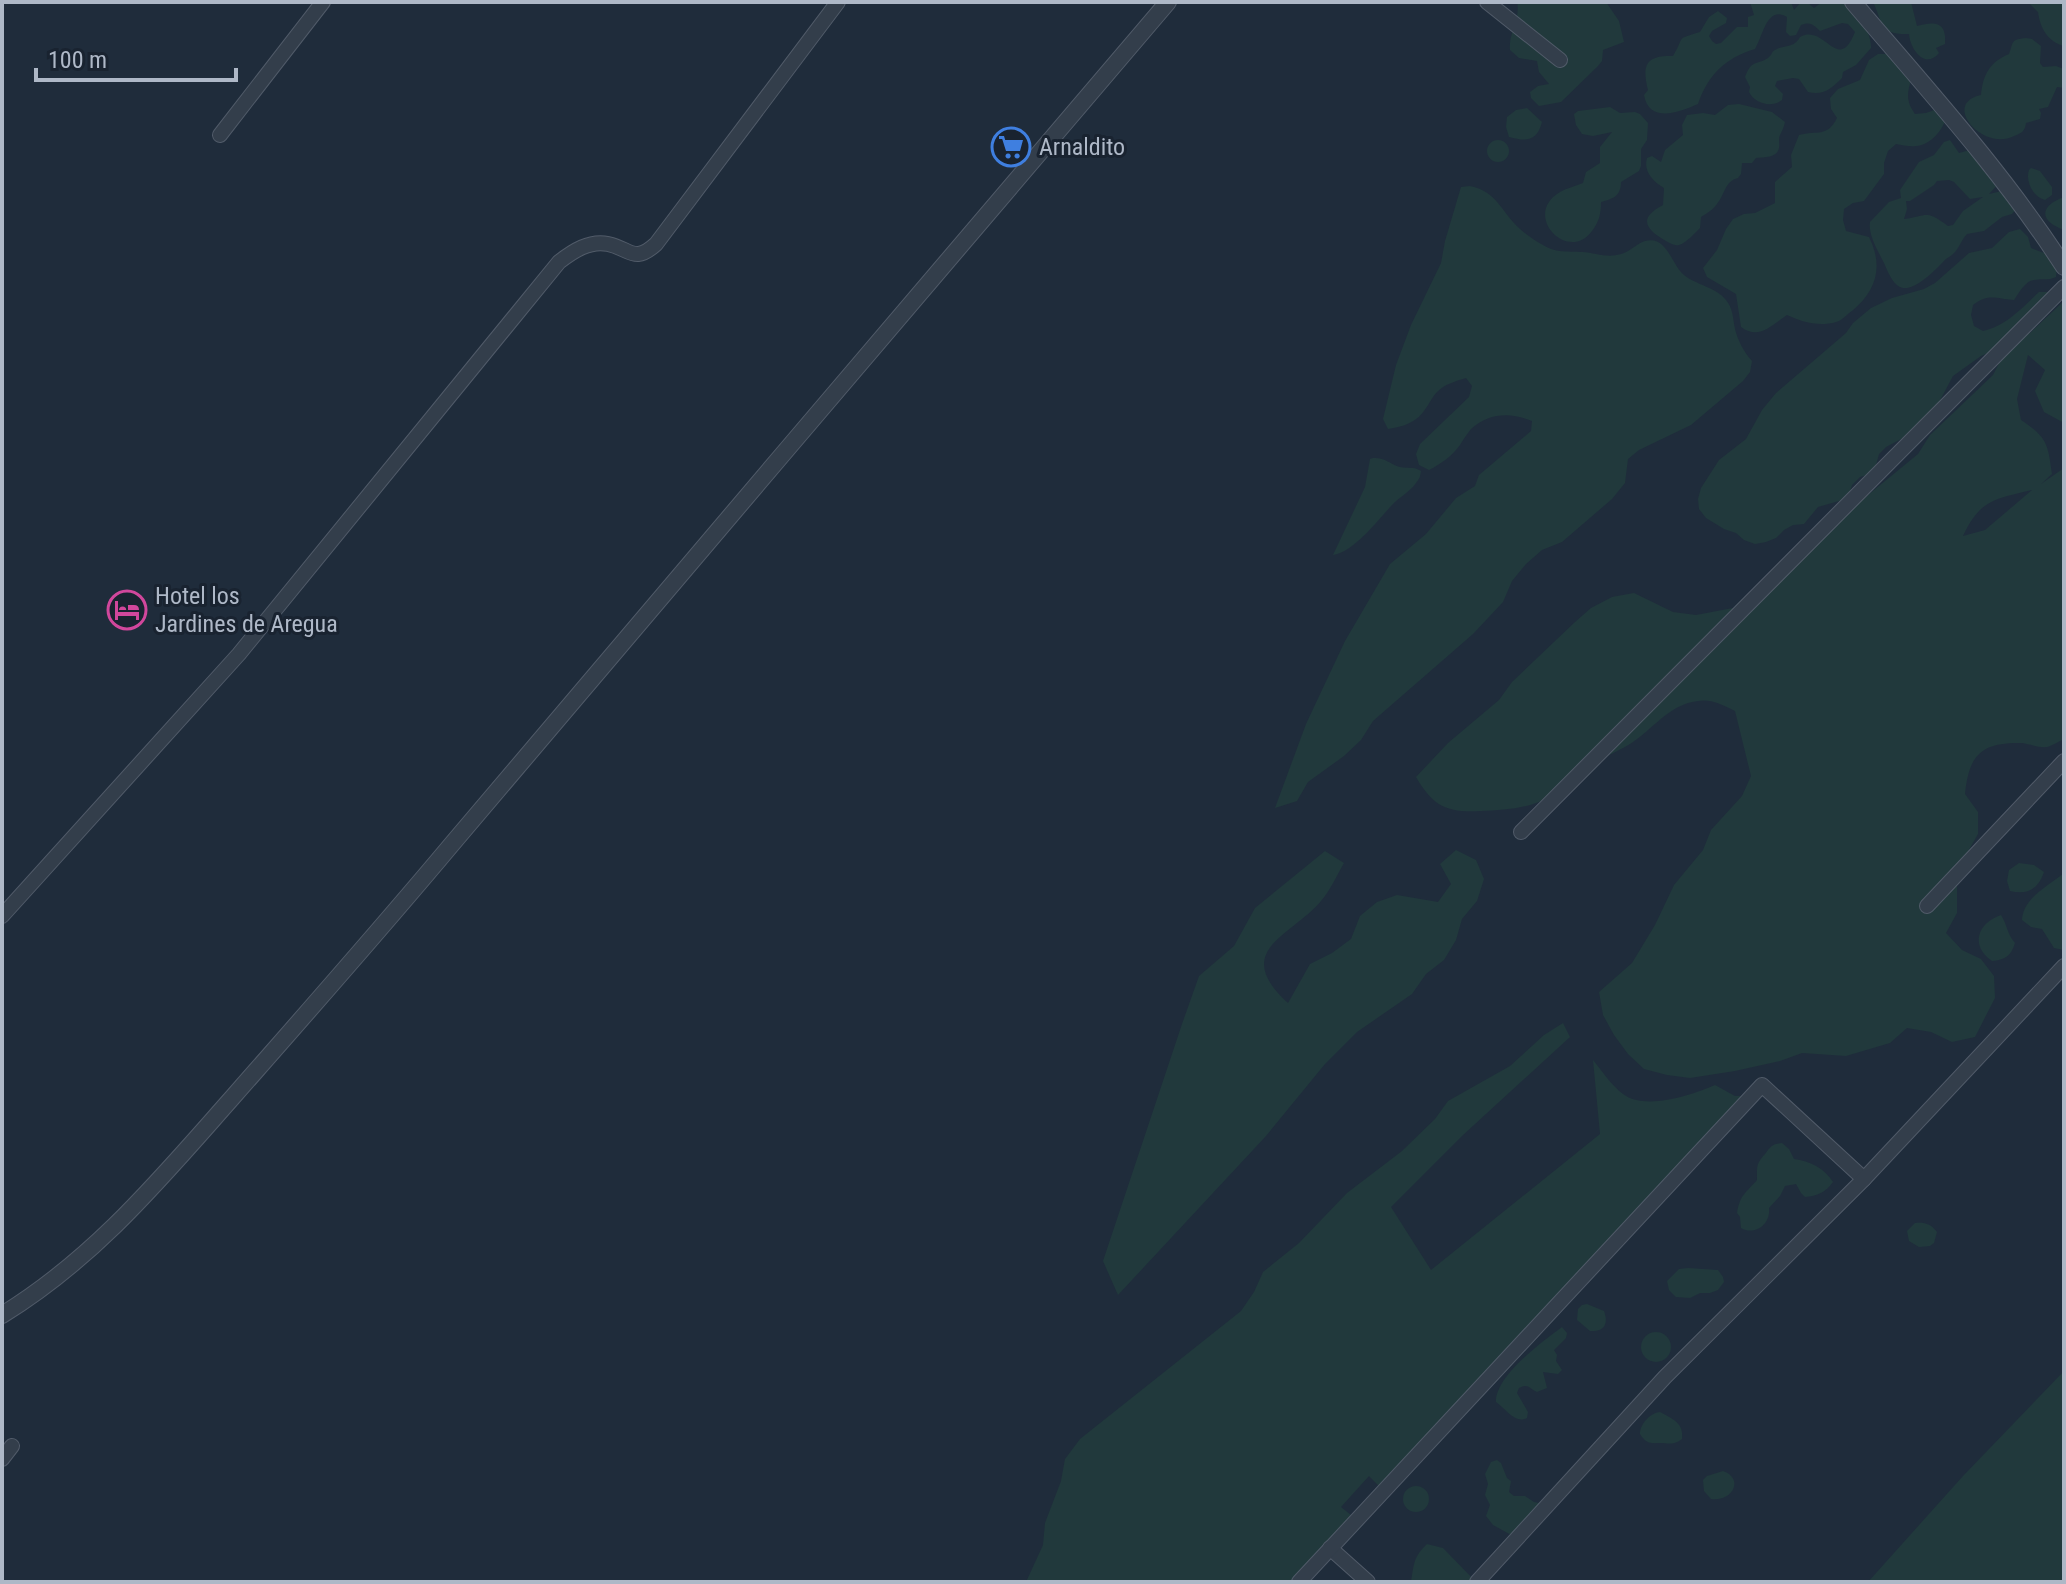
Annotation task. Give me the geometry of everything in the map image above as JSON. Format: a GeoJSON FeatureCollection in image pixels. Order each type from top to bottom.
{"type":"FeatureCollection","features":[{"type":"Feature","properties":{"kind":"street"},"geometry":{"type":"LineString","coordinates":[[220,135],[323,2]]}},
{"type":"Feature","properties":{"kind":"street"},"geometry":{"type":"LineString","coordinates":[[2,916],[239,654],[559,262],[578,249],[598,243],[610,244],[635,255],[643,254],[656,244],[838,2]]}},
{"type":"Feature","properties":{"kind":"street"},"geometry":{"type":"LineString","coordinates":[[2,1315],[69,1269],[166,1173],[358,956],[1168,2]]}},
{"type":"Feature","properties":{"kind":"street"},"geometry":{"type":"LineString","coordinates":[[1487,2],[1560,60]]}},
{"type":"Feature","properties":{"kind":"street"},"geometry":{"type":"LineString","coordinates":[[1853,2],[1952,118],[2038,227],[2064,267]]}},
{"type":"Feature","properties":{"kind":"street"},"geometry":{"type":"LineString","coordinates":[[1521,832],[2064,287]]}},
{"type":"Feature","properties":{"kind":"street"},"geometry":{"type":"LineString","coordinates":[[1927,906],[2064,761]]}},
{"type":"Feature","properties":{"kind":"street"},"geometry":{"type":"LineString","coordinates":[[1477,1582],[1665,1377],[1864,1179],[2064,966]]}},
{"type":"Feature","properties":{"kind":"street"},"geometry":{"type":"LineString","coordinates":[[1299,1582],[1762,1085],[1864,1179]]}},
{"type":"Feature","properties":{"kind":"street"},"geometry":{"type":"LineString","coordinates":[[2,1459],[12,1446]]}},
{"type":"Feature","properties":{"kind":"street"},"geometry":{"type":"LineString","coordinates":[[1330,1548],[1368,1582]]}},
{"type":"Feature","properties":{"kind":"green space"},"geometry":{"type":"Polygon","coordinates":[[[1517,2],[1606,2],[1619,21],[1624,42],[1603,50],[1598,66],[1561,102],[1539,106],[1531,98],[1530,92],[1538,86],[1549,84],[1539,72],[1537,61],[1519,58],[1510,50],[1517,2]]]}},
{"type":"Feature","properties":{"kind":"green space"},"geometry":{"type":"Polygon","coordinates":[[[1750,2],[1791,2],[1794,10],[1801,2],[1807,2],[1814,8],[1822,2],[1851,2],[1867,31],[1871,48],[1827,90],[1808,92],[1799,79],[1777,81],[1775,86],[1783,94],[1782,100],[1764,104],[1749,92],[1745,77],[1752,65],[1803,36],[1813,35],[1832,47],[1844,49],[1855,32],[1848,24],[1842,23],[1820,31],[1807,23],[1801,25],[1796,35],[1790,36],[1786,32],[1787,17],[1775,15],[1766,24],[1755,49],[1735,57],[1719,69],[1707,84],[1698,104],[1666,113],[1652,110],[1644,95],[1648,90],[1646,68],[1651,60],[1673,56],[1682,39],[1700,32],[1709,17],[1718,11],[1727,18],[1726,23],[1709,36],[1716,44],[1721,43],[1737,27],[1748,27],[1748,17],[1754,15],[1750,2]]]}},
{"type":"Feature","properties":{"kind":"green space"},"geometry":{"type":"Polygon","coordinates":[[[1873,2],[1911,2],[1917,26],[1934,24],[1942,27],[1945,44],[1936,48],[1939,53],[1929,59],[1919,56],[1909,34],[1892,32],[1883,26],[1873,2]]]}},
{"type":"Feature","properties":{"kind":"green space"},"geometry":{"type":"Polygon","coordinates":[[[2028,2],[2064,2],[2064,46],[2046,34],[2038,12],[2028,2]]]}},
{"type":"Feature","properties":{"kind":"green space"},"geometry":{"type":"Polygon","coordinates":[[[2026,38],[2041,46],[2040,63],[2043,67],[2064,69],[2064,88],[2057,87],[2048,107],[2039,109],[2040,119],[2026,123],[2021,133],[2002,139],[1990,137],[1970,124],[1965,116],[1965,107],[1970,100],[1981,95],[1992,65],[2009,54],[2015,41],[2026,38]]]}},
{"type":"Feature","properties":{"kind":"green space"},"geometry":{"type":"Polygon","coordinates":[[[1878,54],[1889,54],[1911,80],[1908,97],[1915,114],[1937,109],[1947,115],[1940,131],[1927,143],[1914,146],[1896,144],[1888,151],[1884,174],[1864,201],[1844,209],[1846,231],[1869,237],[1874,248],[1877,268],[1872,287],[1860,303],[1838,321],[1817,324],[1787,315],[1765,330],[1747,331],[1741,327],[1736,294],[1707,277],[1703,268],[1717,250],[1733,219],[1775,203],[1775,182],[1792,167],[1791,155],[1799,135],[1821,132],[1833,124],[1837,118],[1831,109],[1830,98],[1838,89],[1860,80],[1869,60],[1878,54]]]}},
{"type":"Feature","properties":{"kind":"green space"},"geometry":{"type":"Polygon","coordinates":[[[1739,104],[1772,112],[1785,122],[1778,151],[1756,158],[1752,163],[1742,163],[1741,174],[1728,185],[1714,208],[1701,217],[1700,228],[1682,244],[1677,245],[1659,237],[1649,228],[1647,219],[1663,205],[1664,188],[1650,176],[1646,167],[1647,158],[1652,156],[1661,162],[1665,150],[1683,135],[1682,125],[1687,115],[1715,115],[1728,105],[1739,104]]]}},
{"type":"Feature","properties":{"kind":"green space"},"geometry":{"type":"Polygon","coordinates":[[[1610,107],[1620,113],[1640,114],[1648,123],[1647,140],[1641,149],[1641,166],[1639,171],[1621,182],[1616,196],[1601,202],[1599,218],[1592,231],[1582,240],[1571,242],[1561,239],[1547,223],[1545,212],[1549,202],[1560,192],[1583,183],[1586,172],[1600,163],[1600,147],[1612,132],[1593,136],[1582,134],[1574,114],[1610,107]]]}},
{"type":"Feature","properties":{"kind":"green space"},"geometry":{"type":"Polygon","coordinates":[[[1527,108],[1542,122],[1537,133],[1526,139],[1509,137],[1507,117],[1516,110],[1527,108]]]}},
{"type":"Feature","properties":{"kind":"green space"},"geometry":{"type":"Polygon","coordinates":[[[1498,140],[1506,143],[1509,151],[1506,159],[1498,162],[1490,159],[1487,151],[1490,143],[1498,140]]]}},
{"type":"Feature","properties":{"kind":"green space"},"geometry":{"type":"Polygon","coordinates":[[[1950,140],[1959,153],[1970,150],[1999,183],[1989,194],[2002,191],[2016,209],[1984,231],[1967,234],[1955,252],[1928,276],[1915,285],[1902,288],[1888,272],[1872,238],[1870,222],[1889,202],[1901,198],[1900,190],[1919,162],[1934,155],[1944,142],[1950,140]],[[1937,181],[1906,201],[1904,219],[1926,215],[1948,226],[1953,225],[1963,211],[1983,197],[1970,199],[1954,182],[1937,181]]]}},
{"type":"Feature","properties":{"kind":"green space"},"geometry":{"type":"Polygon","coordinates":[[[2031,168],[2040,171],[2052,187],[2052,195],[2045,200],[2031,188],[2028,174],[2031,168]]]}},
{"type":"Feature","properties":{"kind":"green space"},"geometry":{"type":"Polygon","coordinates":[[[1470,186],[1487,193],[1520,229],[1555,250],[1613,256],[1645,241],[1659,242],[1684,275],[1717,292],[1728,303],[1738,338],[1752,361],[1750,372],[1691,425],[1639,450],[1628,459],[1625,483],[1612,499],[1562,542],[1542,550],[1526,564],[1512,581],[1503,602],[1473,634],[1373,721],[1361,740],[1344,756],[1308,782],[1297,801],[1275,808],[1306,724],[1345,641],[1390,564],[1426,534],[1456,498],[1475,486],[1479,475],[1531,431],[1532,421],[1508,415],[1492,417],[1471,429],[1453,453],[1438,465],[1429,470],[1419,465],[1416,454],[1420,444],[1469,397],[1472,386],[1466,378],[1440,389],[1423,413],[1410,423],[1388,429],[1383,419],[1396,365],[1411,325],[1441,263],[1461,187],[1470,186]]]}},
{"type":"Feature","properties":{"kind":"green space"},"geometry":{"type":"Polygon","coordinates":[[[2064,197],[2064,230],[2050,222],[2045,214],[2050,205],[2064,197]]]}},
{"type":"Feature","properties":{"kind":"green space"},"geometry":{"type":"Polygon","coordinates":[[[2020,229],[2028,237],[2031,248],[2052,256],[2057,266],[2056,277],[2031,281],[2014,300],[1993,298],[1979,301],[1973,305],[1971,315],[1974,326],[1983,331],[1991,329],[2013,316],[2039,292],[2050,292],[2012,341],[2030,333],[2064,301],[2064,423],[2044,412],[2035,391],[2045,370],[2028,355],[2017,399],[2021,420],[2036,431],[2047,448],[2052,474],[2041,484],[2064,468],[2064,739],[2047,747],[2022,743],[1996,745],[1980,754],[1970,769],[1965,794],[1978,812],[1978,834],[1957,871],[1957,913],[1946,933],[1962,950],[1981,959],[1994,976],[1995,998],[1975,1037],[1952,1042],[1931,1032],[1907,1028],[1890,1043],[1846,1056],[1802,1053],[1780,1061],[1690,1078],[1644,1069],[1614,1035],[1603,1015],[1599,992],[1632,963],[1674,885],[1703,850],[1711,830],[1742,796],[1751,776],[1735,711],[1707,701],[1680,706],[1633,742],[1590,766],[1557,793],[1520,807],[1469,811],[1450,809],[1428,795],[1416,777],[1591,608],[1612,597],[1634,593],[1673,612],[1696,615],[1738,607],[1918,454],[1930,435],[1993,375],[2009,344],[1981,356],[1953,376],[1937,406],[1905,437],[1879,454],[1870,474],[1860,477],[1852,485],[1849,495],[1818,507],[1804,524],[1793,525],[1776,538],[1755,544],[1706,518],[1699,509],[1701,488],[1719,460],[1746,439],[1762,410],[1776,393],[1846,333],[1853,323],[1871,308],[1935,283],[1969,253],[1992,248],[2009,232],[2020,229]],[[2032,490],[1990,502],[1976,514],[1963,536],[1985,530],[2032,490]]]}},
{"type":"Feature","properties":{"kind":"green space"},"geometry":{"type":"Polygon","coordinates":[[[1370,459],[1418,469],[1421,471],[1420,477],[1357,542],[1333,555],[1365,487],[1370,459]]]}},
{"type":"Feature","properties":{"kind":"green space"},"geometry":{"type":"Polygon","coordinates":[[[1456,850],[1476,860],[1484,879],[1477,901],[1462,919],[1456,940],[1444,960],[1426,974],[1412,994],[1357,1032],[1325,1064],[1266,1136],[1118,1295],[1103,1261],[1199,976],[1234,946],[1255,908],[1325,851],[1344,863],[1333,883],[1321,901],[1272,945],[1265,957],[1265,970],[1272,985],[1288,1003],[1310,964],[1351,939],[1360,916],[1377,902],[1397,895],[1438,902],[1451,884],[1440,864],[1456,850]]]}},
{"type":"Feature","properties":{"kind":"green space"},"geometry":{"type":"Polygon","coordinates":[[[2019,863],[2034,865],[2044,872],[2032,889],[2010,891],[2007,881],[2009,870],[2019,863]]]}},
{"type":"Feature","properties":{"kind":"green space"},"geometry":{"type":"Polygon","coordinates":[[[2064,873],[2064,950],[2054,948],[2042,929],[2031,927],[2022,920],[2023,912],[2032,899],[2064,873]]]}},
{"type":"Feature","properties":{"kind":"green space"},"geometry":{"type":"Polygon","coordinates":[[[2001,915],[2015,943],[2007,956],[1992,961],[1981,949],[1979,935],[1986,923],[2001,915]]]}},
{"type":"Feature","properties":{"kind":"green space"},"geometry":{"type":"Polygon","coordinates":[[[1563,1023],[1570,1037],[1462,1136],[1391,1207],[1431,1270],[1600,1134],[1593,1060],[1615,1087],[1632,1099],[1669,1100],[1715,1085],[1735,1096],[1743,1096],[1380,1487],[1369,1476],[1341,1507],[1356,1519],[1293,1582],[1026,1582],[1043,1545],[1045,1523],[1061,1481],[1065,1459],[1080,1439],[1241,1311],[1263,1272],[1299,1243],[1347,1193],[1402,1151],[1435,1119],[1448,1101],[1510,1066],[1544,1035],[1563,1023]]]}},
{"type":"Feature","properties":{"kind":"green space"},"geometry":{"type":"Polygon","coordinates":[[[1782,1143],[1794,1159],[1816,1166],[1833,1182],[1821,1193],[1805,1197],[1796,1184],[1785,1186],[1769,1208],[1767,1219],[1761,1227],[1752,1230],[1741,1228],[1737,1213],[1740,1202],[1757,1180],[1757,1168],[1762,1157],[1772,1146],[1782,1143]]]}},
{"type":"Feature","properties":{"kind":"green space"},"geometry":{"type":"Polygon","coordinates":[[[1915,1223],[1928,1224],[1935,1229],[1934,1243],[1919,1247],[1909,1241],[1907,1231],[1915,1223]]]}},
{"type":"Feature","properties":{"kind":"green space"},"geometry":{"type":"Polygon","coordinates":[[[1679,1269],[1718,1270],[1724,1282],[1718,1290],[1710,1293],[1700,1293],[1690,1298],[1676,1297],[1669,1290],[1667,1281],[1679,1269]]]}},
{"type":"Feature","properties":{"kind":"green space"},"geometry":{"type":"Polygon","coordinates":[[[1587,1304],[1604,1311],[1606,1320],[1602,1329],[1590,1331],[1577,1320],[1578,1309],[1587,1304]]]}},
{"type":"Feature","properties":{"kind":"green space"},"geometry":{"type":"Polygon","coordinates":[[[1562,1327],[1567,1333],[1566,1338],[1554,1350],[1562,1370],[1558,1374],[1543,1372],[1547,1388],[1537,1392],[1527,1386],[1519,1388],[1517,1393],[1528,1412],[1527,1418],[1518,1419],[1496,1402],[1503,1381],[1522,1360],[1562,1327]]]}},
{"type":"Feature","properties":{"kind":"green space"},"geometry":{"type":"Polygon","coordinates":[[[1656,1332],[1667,1336],[1671,1347],[1667,1358],[1656,1362],[1645,1358],[1641,1347],[1645,1336],[1656,1332]]]}},
{"type":"Feature","properties":{"kind":"green space"},"geometry":{"type":"Polygon","coordinates":[[[2064,1371],[2064,1582],[1868,1582],[1963,1476],[2064,1371]]]}},
{"type":"Feature","properties":{"kind":"green space"},"geometry":{"type":"Polygon","coordinates":[[[1660,1412],[1679,1425],[1682,1439],[1673,1443],[1652,1443],[1643,1438],[1640,1430],[1644,1423],[1660,1412]]]}},
{"type":"Feature","properties":{"kind":"green space"},"geometry":{"type":"Polygon","coordinates":[[[1497,1460],[1511,1481],[1509,1492],[1544,1504],[1513,1536],[1493,1525],[1486,1516],[1490,1505],[1485,1495],[1488,1484],[1485,1474],[1491,1462],[1497,1460]]]}},
{"type":"Feature","properties":{"kind":"green space"},"geometry":{"type":"Polygon","coordinates":[[[1723,1471],[1733,1479],[1733,1489],[1725,1497],[1711,1499],[1704,1491],[1703,1480],[1723,1471]]]}},
{"type":"Feature","properties":{"kind":"green space"},"geometry":{"type":"Polygon","coordinates":[[[1416,1486],[1425,1490],[1429,1499],[1425,1508],[1416,1512],[1407,1508],[1403,1499],[1407,1490],[1416,1486]]]}},
{"type":"Feature","properties":{"kind":"green space"},"geometry":{"type":"Polygon","coordinates":[[[1427,1544],[1443,1548],[1476,1582],[1411,1582],[1417,1557],[1427,1544]]]}},
{"type":"Feature","properties":{"kind":"place","name":"Arnaldito"},"geometry":{"type":"Point","coordinates":[1011,147]}},
{"type":"Feature","properties":{"kind":"place","name":"Hotel los Jardines de Aregua"},"geometry":{"type":"Point","coordinates":[127,610]}}]}
